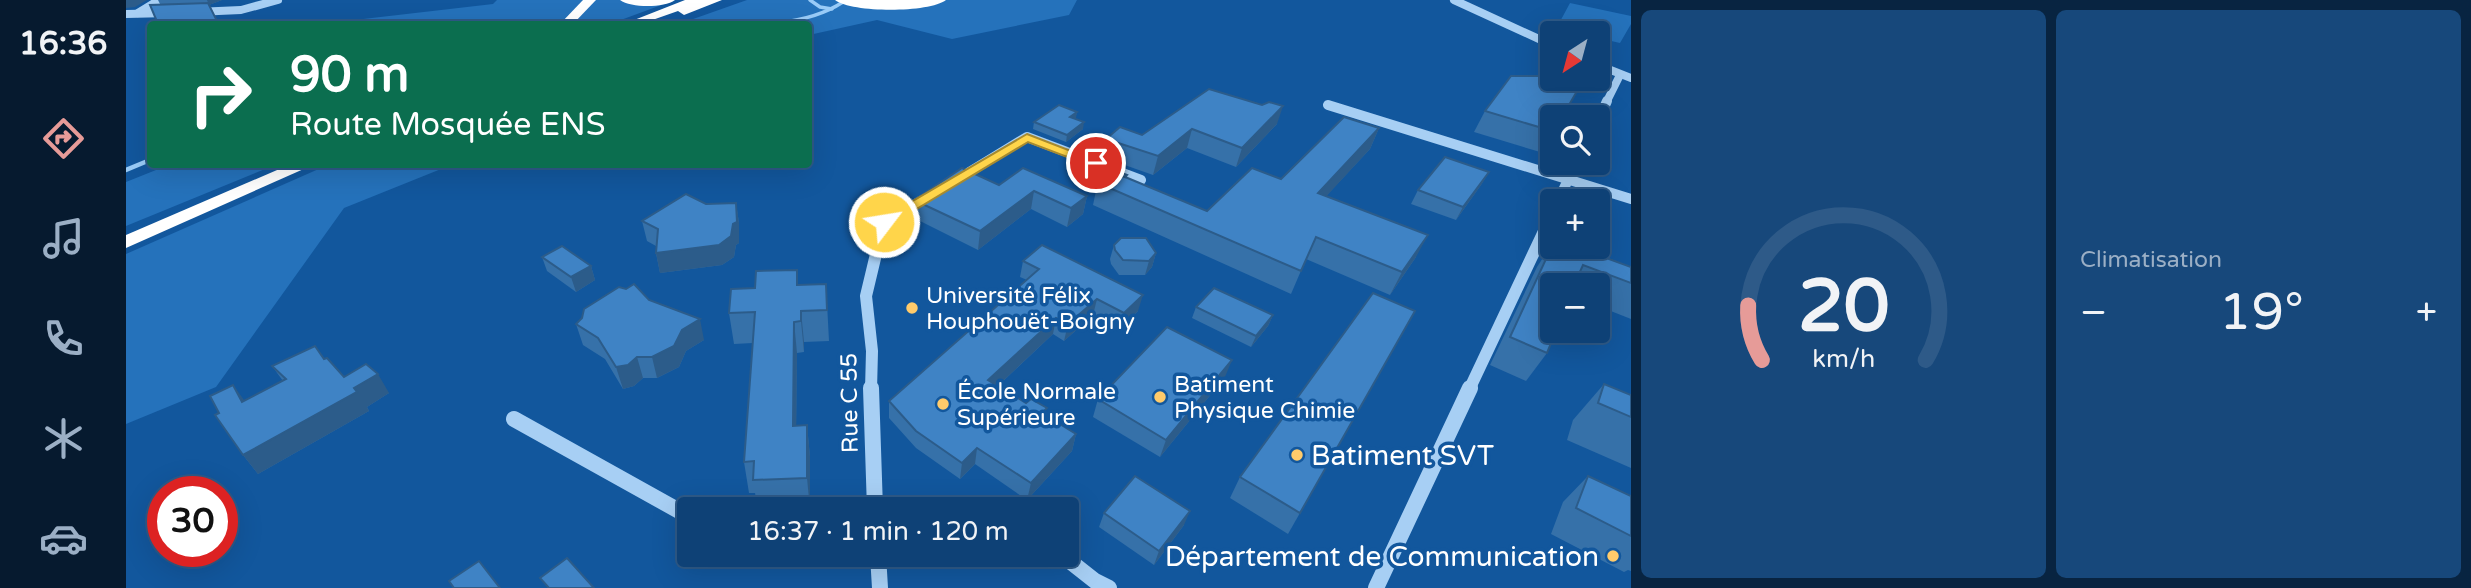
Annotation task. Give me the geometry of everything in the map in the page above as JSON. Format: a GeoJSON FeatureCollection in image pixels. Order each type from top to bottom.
{"type":"FeatureCollection","features":[{"type":"Feature","properties":{"kind":"highway"},"geometry":{"type":"LineString","coordinates":[[569,21],[590,0]]}},
{"type":"Feature","properties":{"kind":"highway"},"geometry":{"type":"LineString","coordinates":[[626,0],[669,0]]}},
{"type":"Feature","properties":{"kind":"highway"},"geometry":{"type":"LineString","coordinates":[[645,21],[697,0]]}},
{"type":"Feature","properties":{"kind":"highway"},"geometry":{"type":"LineString","coordinates":[[649,21],[716,0]]}},
{"type":"Feature","properties":{"kind":"highway"},"geometry":{"type":"LineString","coordinates":[[845,1],[891,6],[940,0]]}},
{"type":"Feature","properties":{"kind":"highway"},"geometry":{"type":"LineString","coordinates":[[126,230],[273,168]]}},
{"type":"Feature","properties":{"kind":"highway"},"geometry":{"type":"LineString","coordinates":[[126,242],[298,168]]}},
{"type":"Feature","properties":{"kind":"street"},"geometry":{"type":"LineString","coordinates":[[126,21],[159,0]]}},
{"type":"Feature","properties":{"kind":"street"},"geometry":{"type":"LineString","coordinates":[[189,12],[241,10],[278,0]]}},
{"type":"Feature","properties":{"kind":"street"},"geometry":{"type":"LineString","coordinates":[[1454,0],[1540,39]]}},
{"type":"Feature","properties":{"kind":"street"},"geometry":{"type":"LineString","coordinates":[[126,14],[176,12]]}},
{"type":"Feature","properties":{"kind":"street"},"geometry":{"type":"LineString","coordinates":[[1610,70],[1631,78]]}},
{"type":"Feature","properties":{"kind":"street"},"geometry":{"type":"LineString","coordinates":[[1606,105],[1620,75]]}},
{"type":"Feature","properties":{"kind":"street"},"geometry":{"type":"LineString","coordinates":[[1328,105],[1631,199]]}},
{"type":"Feature","properties":{"kind":"street"},"geometry":{"type":"LineString","coordinates":[[944,187],[1027,137],[1141,180]]}},
{"type":"Feature","properties":{"kind":"street"},"geometry":{"type":"LineString","coordinates":[[1563,189],[1570,175]]}},
{"type":"Feature","properties":{"kind":"street","name":"Rue C 55"},"geometry":{"type":"LineString","coordinates":[[875,497],[872,351],[866,296],[884,222],[932,194]]}},
{"type":"Feature","properties":{"kind":"street"},"geometry":{"type":"LineString","coordinates":[[1376,588],[1540,240]]}},
{"type":"Feature","properties":{"kind":"street"},"geometry":{"type":"LineString","coordinates":[[514,419],[677,510]]}},
{"type":"Feature","properties":{"kind":"street"},"geometry":{"type":"LineString","coordinates":[[879,567],[880,588]]}},
{"type":"Feature","properties":{"kind":"street"},"geometry":{"type":"LineString","coordinates":[[1076,567],[1097,586]]}},
{"type":"Feature","properties":{"kind":"shaded area"},"geometry":{"type":"Polygon","coordinates":[[[497,0],[675,0],[618,21],[346,21],[493,4],[497,0]]]}},
{"type":"Feature","properties":{"kind":"shaded area"},"geometry":{"type":"Polygon","coordinates":[[[747,0],[1077,0],[1069,15],[952,39],[877,20],[812,34],[812,21],[688,21],[747,0]]]}},
{"type":"Feature","properties":{"kind":"shaded area"},"geometry":{"type":"Polygon","coordinates":[[[1570,3],[1631,16],[1631,24],[1620,43],[1610,41],[1610,21],[1560,21],[1570,3]]]}},
{"type":"Feature","properties":{"kind":"shaded area"},"geometry":{"type":"Polygon","coordinates":[[[161,168],[268,168],[126,226],[126,182],[161,168]]]}},
{"type":"Feature","properties":{"kind":"shaded area"},"geometry":{"type":"Polygon","coordinates":[[[321,168],[444,168],[344,208],[216,387],[126,424],[126,254],[321,168]]]}},
{"type":"Feature","properties":{"kind":"building"},"geometry":{"type":"Polygon","coordinates":[[[208,3],[217,21],[157,21],[150,5],[208,3]]]}},
{"type":"Feature","properties":{"kind":"building"},"geometry":{"type":"Polygon","coordinates":[[[1511,76],[1540,76],[1540,91],[1577,91],[1569,105],[1540,105],[1540,127],[1485,111],[1511,76]]]}},
{"type":"Feature","properties":{"kind":"building"},"geometry":{"type":"Polygon","coordinates":[[[1209,89],[1262,105],[1269,102],[1283,106],[1242,148],[1192,129],[1158,156],[1106,139],[1120,127],[1142,135],[1209,89]]]}},
{"type":"Feature","properties":{"kind":"building"},"geometry":{"type":"Polygon","coordinates":[[[1059,105],[1077,112],[1070,117],[1084,122],[1067,135],[1034,122],[1059,105]]]}},
{"type":"Feature","properties":{"kind":"building"},"geometry":{"type":"Polygon","coordinates":[[[1344,117],[1379,128],[1318,193],[1428,235],[1402,272],[1316,237],[1301,271],[1098,183],[1113,172],[1207,211],[1252,168],[1281,179],[1344,117]]]}},
{"type":"Feature","properties":{"kind":"building"},"geometry":{"type":"Polygon","coordinates":[[[1445,157],[1489,172],[1463,207],[1418,190],[1445,157]]]}},
{"type":"Feature","properties":{"kind":"building"},"geometry":{"type":"Polygon","coordinates":[[[1090,162],[1127,175],[1125,177],[1113,172],[1102,180],[1079,171],[1090,162]]]}},
{"type":"Feature","properties":{"kind":"building"},"geometry":{"type":"Polygon","coordinates":[[[962,168],[999,185],[1023,168],[1087,196],[1071,208],[1034,191],[980,231],[914,200],[962,168]]]}},
{"type":"Feature","properties":{"kind":"building"},"geometry":{"type":"Polygon","coordinates":[[[686,194],[706,204],[736,203],[737,222],[733,224],[731,236],[719,245],[656,253],[658,229],[642,221],[686,194]]]}},
{"type":"Feature","properties":{"kind":"building"},"geometry":{"type":"Polygon","coordinates":[[[1121,238],[1146,238],[1156,253],[1149,261],[1123,260],[1114,245],[1121,238]]]}},
{"type":"Feature","properties":{"kind":"building"},"geometry":{"type":"Polygon","coordinates":[[[1042,245],[1143,295],[1124,313],[1097,299],[1068,324],[1056,318],[988,380],[1026,403],[1031,399],[1047,408],[1042,413],[1076,434],[1031,483],[977,448],[962,463],[916,431],[889,401],[1039,269],[1023,261],[1042,245]]]}},
{"type":"Feature","properties":{"kind":"building"},"geometry":{"type":"Polygon","coordinates":[[[562,246],[591,266],[571,277],[542,257],[562,246]]]}},
{"type":"Feature","properties":{"kind":"building"},"geometry":{"type":"Polygon","coordinates":[[[1546,259],[1609,259],[1631,267],[1631,283],[1583,265],[1579,273],[1540,273],[1540,343],[1551,343],[1547,353],[1510,337],[1546,259]]]}},
{"type":"Feature","properties":{"kind":"building"},"geometry":{"type":"Polygon","coordinates":[[[797,270],[797,285],[826,284],[827,310],[801,311],[801,321],[794,322],[793,426],[807,425],[807,478],[753,480],[754,461],[744,462],[755,312],[729,313],[731,289],[755,288],[756,271],[797,270]]]}},
{"type":"Feature","properties":{"kind":"building"},"geometry":{"type":"Polygon","coordinates":[[[634,284],[649,300],[700,319],[682,330],[674,346],[652,357],[637,357],[628,365],[616,367],[598,338],[576,324],[582,318],[584,309],[619,287],[626,289],[634,284]]]}},
{"type":"Feature","properties":{"kind":"building"},"geometry":{"type":"Polygon","coordinates":[[[1214,288],[1273,315],[1256,336],[1196,307],[1214,288]]]}},
{"type":"Feature","properties":{"kind":"building","name":"Batiment SVT"},"geometry":{"type":"Polygon","coordinates":[[[1373,293],[1415,311],[1300,513],[1240,477],[1373,293]]]}},
{"type":"Feature","properties":{"kind":"building","name":"Batiment Physique Chimie"},"geometry":{"type":"Polygon","coordinates":[[[1167,327],[1232,360],[1166,440],[1098,399],[1167,327]]]}},
{"type":"Feature","properties":{"kind":"building"},"geometry":{"type":"Polygon","coordinates":[[[315,346],[324,359],[327,358],[344,377],[366,364],[378,374],[354,388],[357,392],[243,455],[215,415],[219,413],[210,396],[233,385],[242,402],[286,379],[272,366],[315,346]]]}},
{"type":"Feature","properties":{"kind":"building"},"geometry":{"type":"Polygon","coordinates":[[[1604,384],[1631,395],[1631,417],[1598,403],[1604,384]]]}},
{"type":"Feature","properties":{"kind":"building"},"geometry":{"type":"Polygon","coordinates":[[[1135,476],[1190,511],[1159,551],[1104,513],[1135,476]]]}},
{"type":"Feature","properties":{"kind":"building"},"geometry":{"type":"Polygon","coordinates":[[[1588,476],[1631,496],[1631,536],[1576,508],[1588,476]]]}},
{"type":"Feature","properties":{"kind":"building"},"geometry":{"type":"Polygon","coordinates":[[[567,558],[594,588],[549,588],[540,578],[567,558]]]}},
{"type":"Feature","properties":{"kind":"building"},"geometry":{"type":"Polygon","coordinates":[[[479,561],[500,588],[454,588],[449,581],[479,561]]]}},
{"type":"Feature","properties":{"kind":"waterway"},"geometry":{"type":"LineString","coordinates":[[810,0],[820,7],[831,9]]}},
{"type":"Feature","properties":{"kind":"waterway"},"geometry":{"type":"LineString","coordinates":[[831,9],[843,2]]}},
{"type":"Feature","properties":{"kind":"waterway"},"geometry":{"type":"LineString","coordinates":[[791,21],[831,9]]}},
{"type":"Feature","properties":{"kind":"waterway"},"geometry":{"type":"LineString","coordinates":[[126,170],[147,161]]}},
{"type":"Feature","properties":{"kind":"place","name":"Université Félix Houphouët-Boigny"},"geometry":{"type":"Point","coordinates":[912,308]}},
{"type":"Feature","properties":{"kind":"place","name":"Batiment Physique Chimie"},"geometry":{"type":"Point","coordinates":[1160,397]}},
{"type":"Feature","properties":{"kind":"place","name":"École Normale Supérieure"},"geometry":{"type":"Point","coordinates":[943,404]}},
{"type":"Feature","properties":{"kind":"place","name":"Batiment SVT"},"geometry":{"type":"Point","coordinates":[1297,455]}},
{"type":"Feature","properties":{"kind":"place","name":"Département de Communication"},"geometry":{"type":"Point","coordinates":[1613,556]}},
{"type":"Feature","properties":{"kind":"route"},"geometry":{"type":"LineString","coordinates":[[884,222],[1027,137],[1096,163]]}}]}
